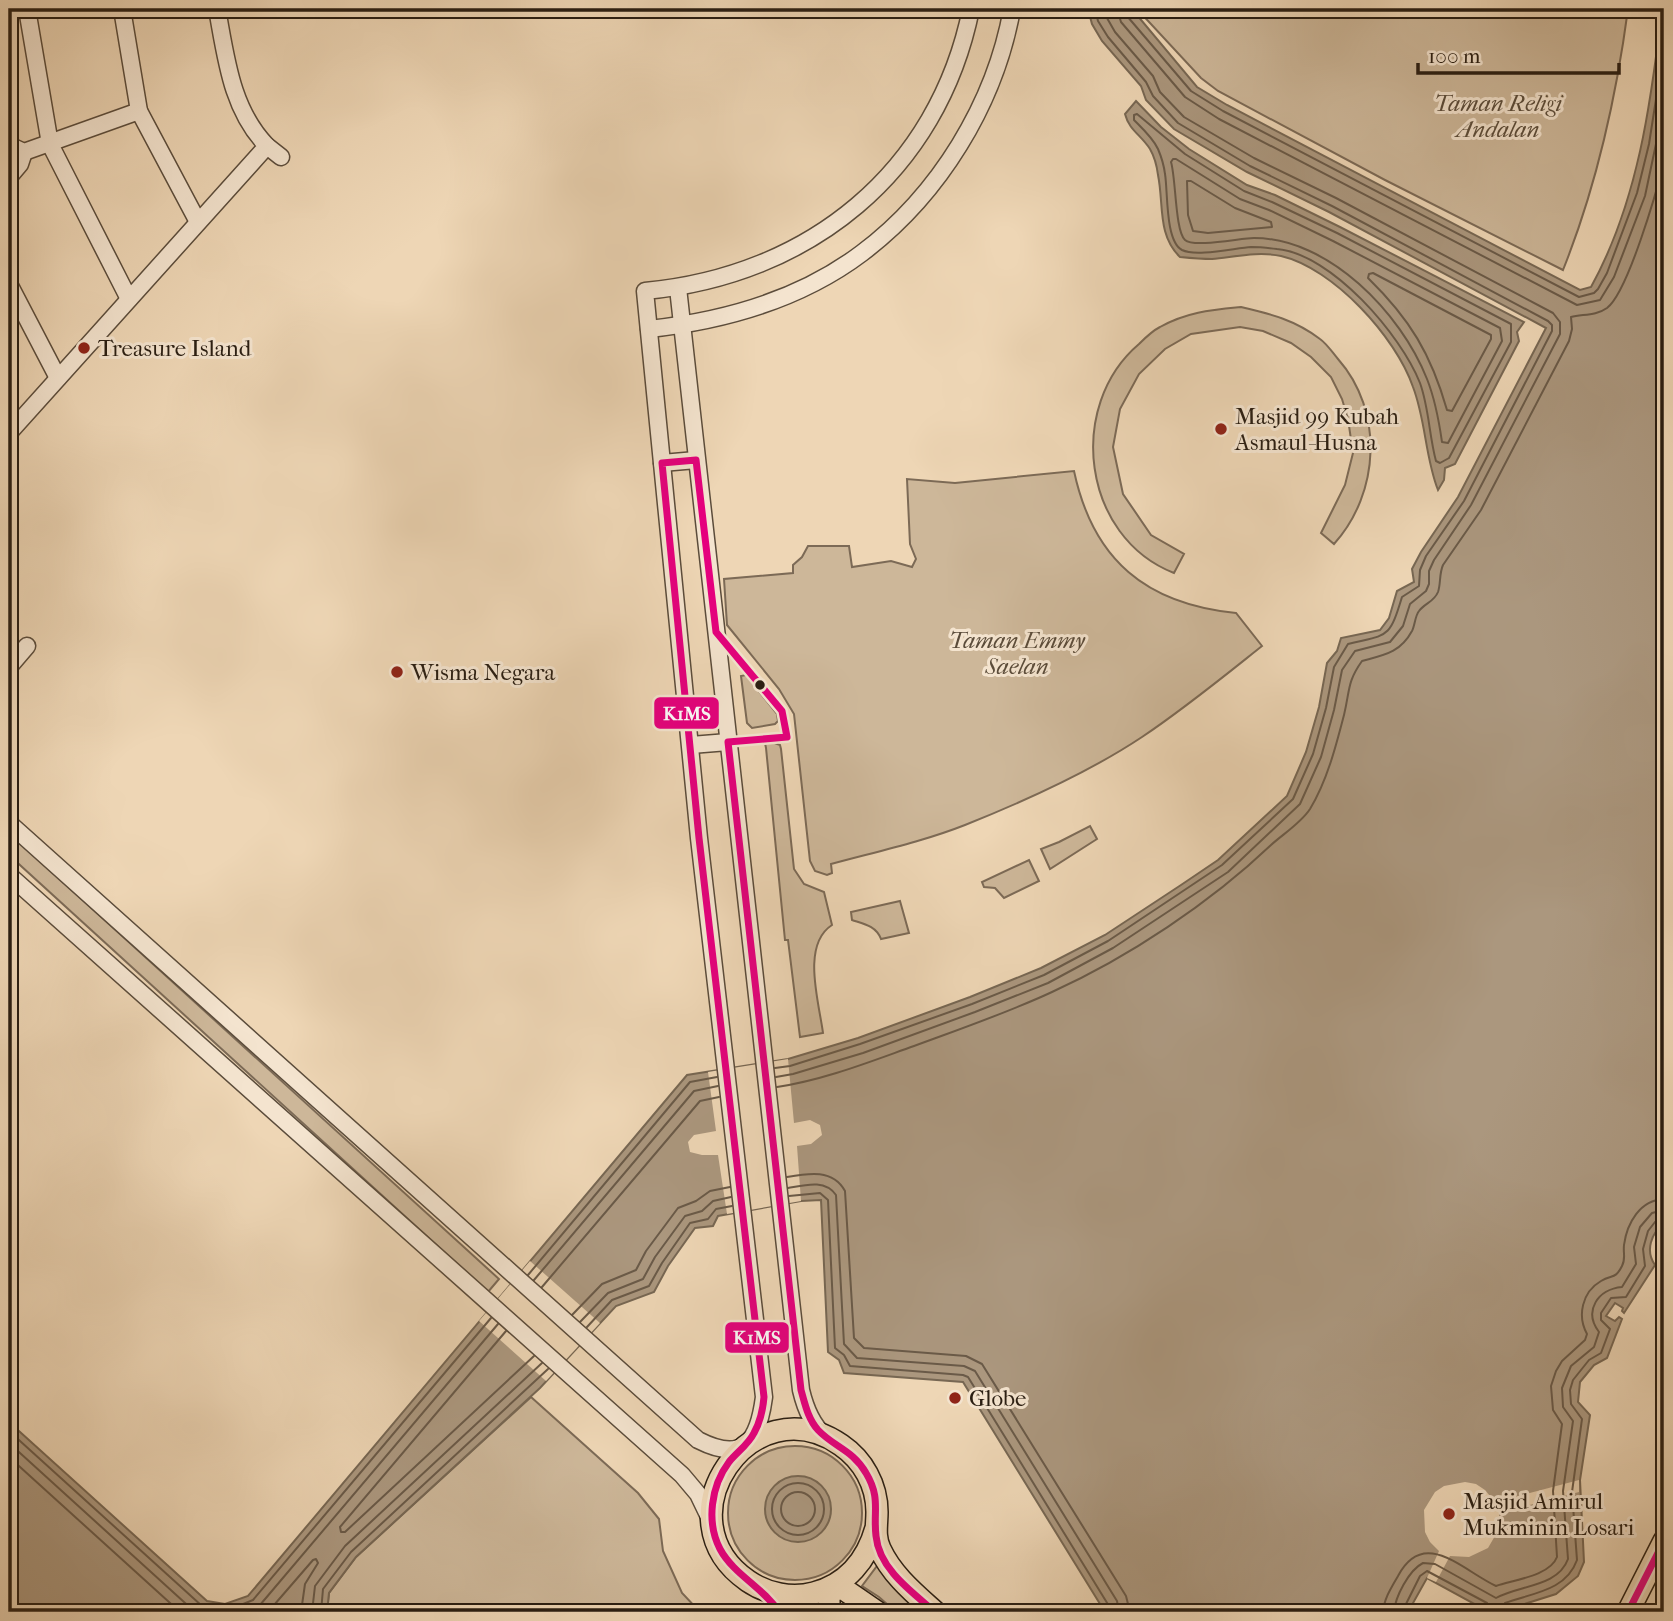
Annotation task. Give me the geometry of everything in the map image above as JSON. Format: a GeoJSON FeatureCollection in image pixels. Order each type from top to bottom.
{"type":"FeatureCollection","features":[{"type":"Feature","properties":{"kind":"main road"},"geometry":{"type":"LineString","coordinates":[[779,1612],[773,1601],[760,1588],[732,1567],[719,1548],[712,1525],[712,1502],[719,1477],[744,1447],[755,1439],[776,1432],[801,1430],[825,1436],[848,1450],[864,1468],[876,1502],[879,1547],[892,1570],[935,1612]]}},
{"type":"Feature","properties":{"kind":"main road"},"geometry":{"type":"LineString","coordinates":[[760,1588],[796,1595],[832,1587],[852,1573],[861,1562],[876,1528]]}},
{"type":"Feature","properties":{"kind":"main road"},"geometry":{"type":"LineString","coordinates":[[1628,1612],[1661,1555]]}},
{"type":"Feature","properties":{"kind":"main road"},"geometry":{"type":"LineString","coordinates":[[829,1612],[832,1587]]}},
{"type":"Feature","properties":{"kind":"main road"},"geometry":{"type":"LineString","coordinates":[[832,1587],[845,1590],[877,1612]]}},
{"type":"Feature","properties":{"kind":"street"},"geometry":{"type":"LineString","coordinates":[[26,9],[50,144],[129,299]]}},
{"type":"Feature","properties":{"kind":"street"},"geometry":{"type":"LineString","coordinates":[[122,9],[139,111],[198,222]]}},
{"type":"Feature","properties":{"kind":"street"},"geometry":{"type":"LineString","coordinates":[[217,9],[231,85],[255,134],[281,158]]}},
{"type":"Feature","properties":{"kind":"street"},"geometry":{"type":"LineString","coordinates":[[9,822],[698,1440],[713,1448],[729,1451],[744,1447],[759,1423],[764,1397],[724,1058],[645,291],[710,282],[757,266],[799,246],[868,198],[907,154],[934,113],[949,84],[965,41],[971,9]]}},
{"type":"Feature","properties":{"kind":"street"},"geometry":{"type":"LineString","coordinates":[[649,329],[682,326],[777,299],[820,279],[861,254],[896,224],[941,173],[971,126],[992,79],[1012,9]]}},
{"type":"Feature","properties":{"kind":"street"},"geometry":{"type":"LineString","coordinates":[[9,177],[20,164],[16,149],[50,144],[139,111]]}},
{"type":"Feature","properties":{"kind":"street"},"geometry":{"type":"LineString","coordinates":[[9,433],[267,146]]}},
{"type":"Feature","properties":{"kind":"street"},"geometry":{"type":"LineString","coordinates":[[9,284],[58,378]]}},
{"type":"Feature","properties":{"kind":"street"},"geometry":{"type":"LineString","coordinates":[[678,288],[801,1390],[808,1413],[825,1436]]}},
{"type":"Feature","properties":{"kind":"street"},"geometry":{"type":"LineString","coordinates":[[662,463],[696,460]]}},
{"type":"Feature","properties":{"kind":"street"},"geometry":{"type":"LineString","coordinates":[[9,667],[27,646]]}},
{"type":"Feature","properties":{"kind":"street"},"geometry":{"type":"LineString","coordinates":[[691,745],[728,742]]}},
{"type":"Feature","properties":{"kind":"street"},"geometry":{"type":"LineString","coordinates":[[9,875],[682,1475],[707,1509],[712,1525]]}},
{"type":"Feature","properties":{"kind":"green space","name":"Taman Religi Andalan"},"geometry":{"type":"Polygon","coordinates":[[[1137,9],[1628,9],[1618,76],[1604,141],[1586,206],[1563,270],[1218,91],[1201,78],[1137,9]]]}},
{"type":"Feature","properties":{"kind":"green space"},"geometry":{"type":"Polygon","coordinates":[[[1241,307],[1273,315],[1311,332],[1323,341],[1338,359],[1353,380],[1363,403],[1371,452],[1368,477],[1349,524],[1334,544],[1321,533],[1345,485],[1353,453],[1348,419],[1331,377],[1311,357],[1291,343],[1263,331],[1240,327],[1191,334],[1165,349],[1139,374],[1120,409],[1113,447],[1123,494],[1151,535],[1184,554],[1174,573],[1143,555],[1119,531],[1103,501],[1095,468],[1094,434],[1101,401],[1116,370],[1154,330],[1190,315],[1241,307]]]}},
{"type":"Feature","properties":{"kind":"green space","name":"Taman Emmy Saelan"},"geometry":{"type":"Polygon","coordinates":[[[1074,471],[1095,529],[1110,553],[1128,572],[1150,588],[1175,600],[1236,613],[1262,646],[1158,726],[1056,786],[949,831],[831,864],[832,873],[827,875],[815,871],[810,861],[794,714],[779,689],[727,625],[724,579],[793,573],[793,565],[802,557],[808,546],[849,546],[852,567],[891,561],[912,567],[916,559],[910,544],[907,479],[955,483],[1074,471]]]}},
{"type":"Feature","properties":{"kind":"green space"},"geometry":{"type":"Polygon","coordinates":[[[746,675],[777,714],[778,721],[775,724],[752,728],[747,723],[741,676],[746,675]]]}},
{"type":"Feature","properties":{"kind":"green space"},"geometry":{"type":"Polygon","coordinates":[[[765,743],[780,745],[781,749],[794,869],[804,884],[824,892],[832,925],[823,934],[814,960],[823,1033],[800,1037],[788,940],[785,940],[765,743]]]}},
{"type":"Feature","properties":{"kind":"green space"},"geometry":{"type":"Polygon","coordinates":[[[1090,826],[1097,839],[1050,869],[1041,849],[1090,826]]]}},
{"type":"Feature","properties":{"kind":"green space"},"geometry":{"type":"Polygon","coordinates":[[[9,833],[499,1279],[488,1292],[9,855],[9,833]]]}},
{"type":"Feature","properties":{"kind":"green space"},"geometry":{"type":"Polygon","coordinates":[[[1029,860],[1039,881],[1004,898],[995,888],[984,887],[982,882],[1029,860]]]}},
{"type":"Feature","properties":{"kind":"green space"},"geometry":{"type":"Polygon","coordinates":[[[900,901],[909,933],[881,939],[873,928],[852,920],[851,912],[900,901]]]}},
{"type":"Feature","properties":{"kind":"green space"},"geometry":{"type":"Polygon","coordinates":[[[531,1397],[638,1493],[659,1519],[663,1551],[682,1593],[700,1612],[327,1612],[329,1593],[356,1557],[531,1397]]]}},
{"type":"Feature","properties":{"kind":"green space"},"geometry":{"type":"Polygon","coordinates":[[[795,1446],[821,1451],[842,1466],[857,1487],[862,1513],[857,1539],[842,1560],[821,1575],[795,1580],[769,1575],[748,1560],[733,1539],[728,1513],[733,1487],[748,1466],[769,1451],[795,1446]]]}},
{"type":"Feature","properties":{"kind":"green space"},"geometry":{"type":"Polygon","coordinates":[[[877,1566],[921,1612],[896,1612],[862,1586],[877,1566]]]}},
{"type":"Feature","properties":{"kind":"water"},"geometry":{"type":"Polygon","coordinates":[[[1088,9],[1132,9],[1197,87],[1580,290],[1591,287],[1607,255],[1631,186],[1647,116],[1664,9],[1664,1224],[1651,1243],[1650,1254],[1655,1265],[1624,1313],[1623,1308],[1615,1303],[1606,1316],[1615,1321],[1619,1317],[1622,1319],[1607,1358],[1594,1365],[1580,1382],[1578,1402],[1590,1415],[1580,1480],[1584,1562],[1578,1576],[1556,1594],[1499,1612],[1489,1612],[1427,1578],[1408,1612],[1105,1612],[963,1382],[844,1373],[839,1360],[828,1352],[821,1200],[718,1216],[713,1226],[695,1228],[668,1266],[654,1292],[616,1306],[540,1388],[356,1557],[329,1593],[327,1612],[9,1612],[9,1422],[207,1601],[225,1604],[248,1596],[687,1075],[788,1059],[858,1038],[1041,968],[1105,935],[1218,860],[1287,796],[1306,752],[1319,707],[1327,663],[1337,651],[1341,638],[1380,630],[1389,618],[1397,591],[1414,582],[1412,569],[1458,497],[1546,328],[1329,212],[1247,172],[1174,129],[1146,100],[1141,86],[1102,41],[1092,24],[1088,9]]]}},
{"type":"Feature","properties":{"kind":"water"},"geometry":{"type":"Polygon","coordinates":[[[1136,101],[1161,127],[1189,149],[1247,185],[1275,195],[1340,227],[1524,322],[1517,332],[1519,341],[1455,464],[1445,468],[1444,480],[1438,490],[1430,465],[1421,413],[1405,368],[1393,347],[1360,307],[1321,274],[1281,256],[1255,254],[1212,259],[1180,257],[1173,248],[1165,229],[1154,158],[1147,144],[1129,124],[1125,114],[1136,101]]]}},
{"type":"Feature","properties":{"kind":"water"},"geometry":{"type":"Polygon","coordinates":[[[798,1476],[821,1486],[831,1509],[821,1532],[798,1542],[775,1532],[765,1509],[775,1486],[798,1476]]]}},
{"type":"Feature","properties":{"kind":"pier"},"geometry":{"type":"Polygon","coordinates":[[[788,1059],[794,1123],[810,1120],[820,1125],[822,1135],[811,1144],[797,1146],[801,1201],[727,1214],[718,1155],[690,1152],[688,1142],[694,1135],[716,1131],[708,1072],[788,1059]]]}},
{"type":"Feature","properties":{"kind":"pier"},"geometry":{"type":"Polygon","coordinates":[[[530,1261],[600,1323],[546,1381],[479,1321],[530,1261]]]}},
{"type":"Feature","properties":{"kind":"pier"},"geometry":{"type":"Polygon","coordinates":[[[1579,1480],[1579,1492],[1499,1513],[1499,1529],[1488,1548],[1469,1557],[1450,1556],[1436,1582],[1427,1578],[1439,1551],[1425,1532],[1424,1510],[1435,1492],[1444,1486],[1465,1482],[1476,1484],[1495,1502],[1579,1480]]]}},
{"type":"Feature","properties":{"kind":"transit line","name":"K1MS"},"geometry":{"type":"LineString","coordinates":[[779,1612],[726,1558],[716,1538],[712,1516],[718,1482],[729,1462],[754,1433],[764,1397],[699,838],[662,463],[696,460],[716,632],[782,711],[787,737],[728,742],[801,1390],[815,1426],[855,1459],[871,1482],[875,1497],[876,1536],[883,1559],[898,1579],[935,1612]]}},
{"type":"Feature","properties":{"kind":"transit line","name":"K1MS"},"geometry":{"type":"LineString","coordinates":[[1628,1612],[1664,1541]]}},
{"type":"Feature","properties":{"kind":"place","name":"Treasure Island"},"geometry":{"type":"Point","coordinates":[84,348]}},
{"type":"Feature","properties":{"kind":"place","name":"Masjid 99 Kubah Asmaul-Husna"},"geometry":{"type":"Point","coordinates":[1221,429]}},
{"type":"Feature","properties":{"kind":"place","name":"Wisma Negara"},"geometry":{"type":"Point","coordinates":[397,672]}},
{"type":"Feature","properties":{"kind":"place","name":"Globe"},"geometry":{"type":"Point","coordinates":[955,1398]}},
{"type":"Feature","properties":{"kind":"place","name":"Masjid Amirul Mukminin Losari"},"geometry":{"type":"Point","coordinates":[1449,1514]}}]}
